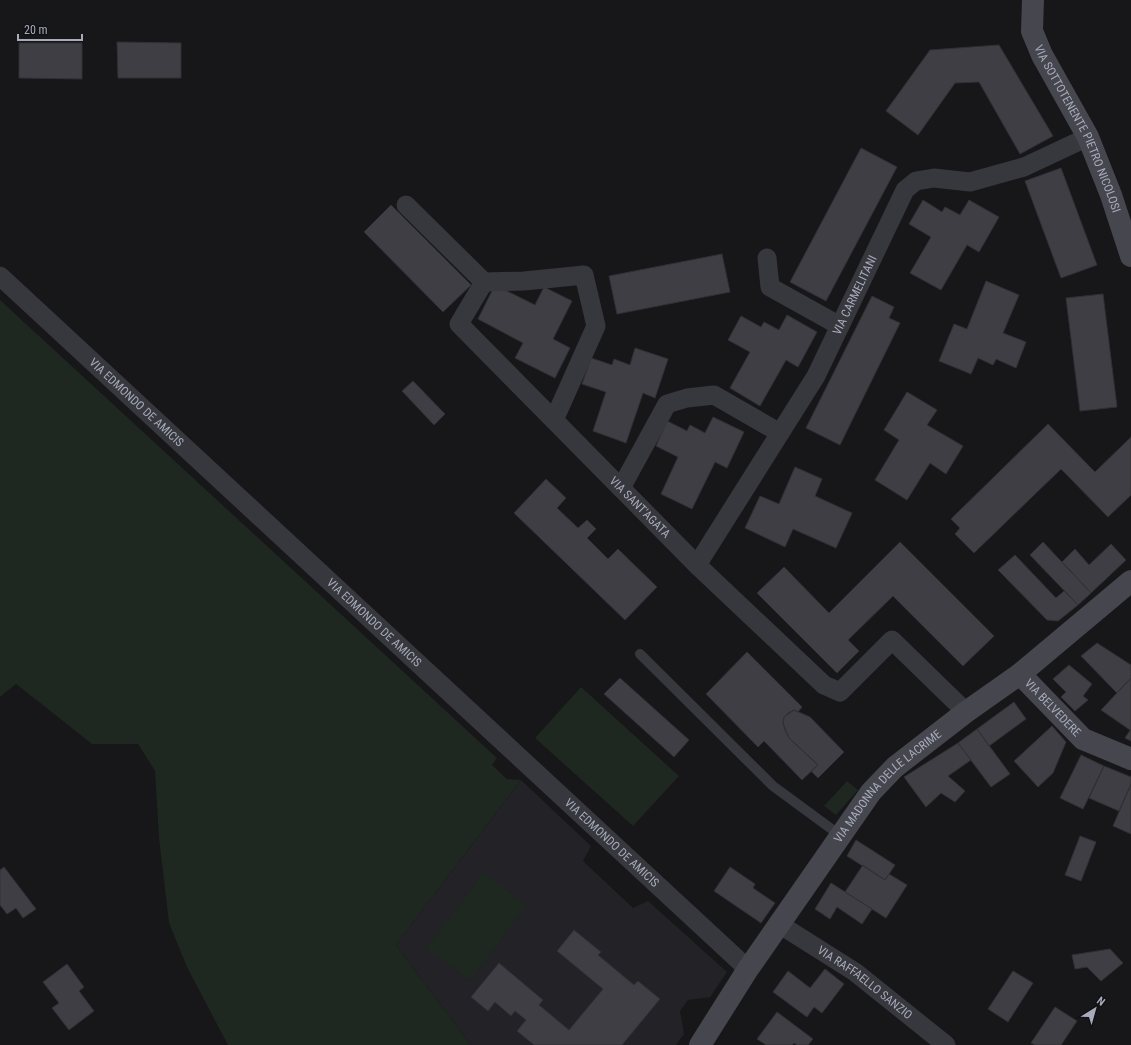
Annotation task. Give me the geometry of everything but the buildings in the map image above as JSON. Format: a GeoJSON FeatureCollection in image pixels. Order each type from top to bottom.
{"type":"FeatureCollection","features":[{"type":"Feature","properties":{"kind":"main road","name":"VIA SOTTOTENENTE PIETRO NICOLOSI"},"geometry":{"type":"LineString","coordinates":[[1033,0],[1032,31],[1042,55],[1088,136],[1111,195],[1131,256]]}},
{"type":"Feature","properties":{"kind":"main road","name":"VIA MADONNA DELLE LACRIME"},"geometry":{"type":"LineString","coordinates":[[700,1045],[748,969],[871,792],[895,767],[966,712],[1020,674],[1131,581]]}},
{"type":"Feature","properties":{"kind":"main road","name":"VIA BELVEDERE"},"geometry":{"type":"LineString","coordinates":[[1020,674],[1083,739],[1131,759]]}},
{"type":"Feature","properties":{"kind":"street","name":"VIA CARMELITANI"},"geometry":{"type":"LineString","coordinates":[[697,565],[816,376],[905,190],[916,181],[934,178],[970,182],[1024,167],[1088,136]]}},
{"type":"Feature","properties":{"kind":"street"},"geometry":{"type":"LineString","coordinates":[[406,205],[484,282],[524,281],[584,275],[596,326],[554,420]]}},
{"type":"Feature","properties":{"kind":"street"},"geometry":{"type":"LineString","coordinates":[[767,258],[770,287],[840,326]]}},
{"type":"Feature","properties":{"kind":"street","name":"VIA EDMONDO DE AMICIS"},"geometry":{"type":"LineString","coordinates":[[0,276],[748,969]]}},
{"type":"Feature","properties":{"kind":"street","name":"VIA SANT'AGATA"},"geometry":{"type":"LineString","coordinates":[[484,282],[459,324],[697,565],[824,686],[840,692],[892,640],[966,712]]}},
{"type":"Feature","properties":{"kind":"street"},"geometry":{"type":"LineString","coordinates":[[621,488],[668,404],[687,398],[714,395],[780,433]]}},
{"type":"Feature","properties":{"kind":"street","name":"VIA RAFFAELLO SANZIO"},"geometry":{"type":"LineString","coordinates":[[779,924],[855,972],[946,1045]]}},
{"type":"Feature","properties":{"kind":"lane"},"geometry":{"type":"LineString","coordinates":[[640,654],[773,786],[841,836]]}},
{"type":"Feature","properties":{"kind":"shaded area"},"geometry":{"type":"Polygon","coordinates":[[[0,300],[497,758],[492,765],[507,779],[521,780],[396,945],[471,1045],[228,1045],[187,967],[169,923],[159,838],[155,771],[138,744],[92,744],[16,684],[0,697],[0,300]]]}},
{"type":"Feature","properties":{"kind":"shaded area"},"geometry":{"type":"Polygon","coordinates":[[[581,687],[679,776],[633,826],[535,738],[581,687]]]}},
{"type":"Feature","properties":{"kind":"shaded area"},"geometry":{"type":"Polygon","coordinates":[[[521,780],[591,846],[583,861],[633,908],[648,901],[727,972],[710,997],[688,1000],[680,1011],[684,1034],[676,1045],[471,1045],[396,945],[521,780]]]}},
{"type":"Feature","properties":{"kind":"shaded area"},"geometry":{"type":"Polygon","coordinates":[[[847,781],[858,790],[836,815],[824,806],[847,781]]]}},
{"type":"Feature","properties":{"kind":"shaded area"},"geometry":{"type":"Polygon","coordinates":[[[484,872],[527,905],[470,981],[426,949],[484,872]]]}}]}
